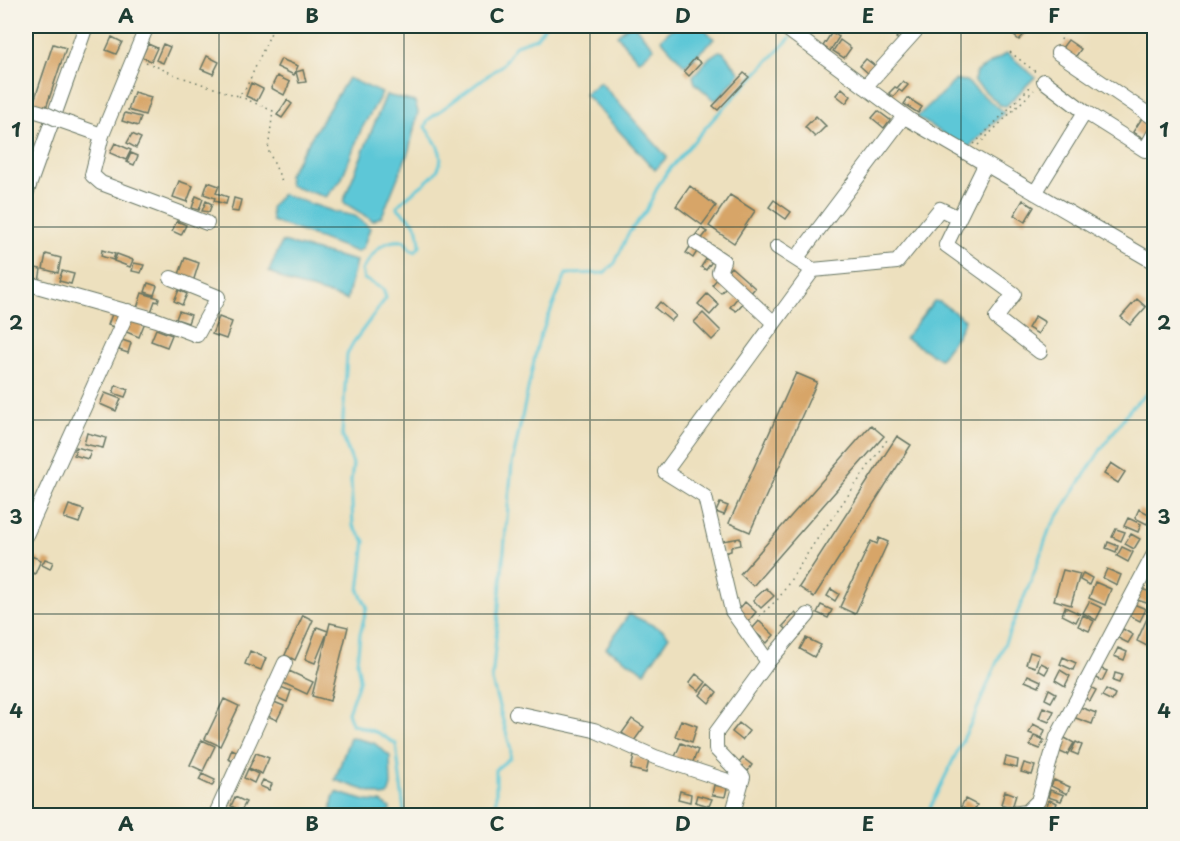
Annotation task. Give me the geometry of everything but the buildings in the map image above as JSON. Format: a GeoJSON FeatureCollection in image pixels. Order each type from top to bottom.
{"type":"FeatureCollection","features":[{"type":"Feature","properties":{"kind":"street"},"geometry":{"type":"LineString","coordinates":[[26,194],[86,26]]}},
{"type":"Feature","properties":{"kind":"street"},"geometry":{"type":"LineString","coordinates":[[147,26],[102,135],[92,175],[101,183],[207,223]]}},
{"type":"Feature","properties":{"kind":"street"},"geometry":{"type":"LineString","coordinates":[[865,87],[920,26]]}},
{"type":"Feature","properties":{"kind":"street"},"geometry":{"type":"LineString","coordinates":[[790,31],[904,116],[1155,262]]}},
{"type":"Feature","properties":{"kind":"street"},"geometry":{"type":"LineString","coordinates":[[1058,53],[1155,118]]}},
{"type":"Feature","properties":{"kind":"street"},"geometry":{"type":"LineString","coordinates":[[1040,79],[1085,112],[1145,150],[1155,134]]}},
{"type":"Feature","properties":{"kind":"street"},"geometry":{"type":"LineString","coordinates":[[26,108],[102,135]]}},
{"type":"Feature","properties":{"kind":"street"},"geometry":{"type":"LineString","coordinates":[[1035,193],[1085,112]]}},
{"type":"Feature","properties":{"kind":"street"},"geometry":{"type":"LineString","coordinates":[[796,259],[904,116]]}},
{"type":"Feature","properties":{"kind":"street"},"geometry":{"type":"LineString","coordinates":[[985,165],[946,245],[1014,294],[996,318],[1040,352]]}},
{"type":"Feature","properties":{"kind":"street"},"geometry":{"type":"LineString","coordinates":[[777,247],[813,270],[897,262],[940,209],[960,218]]}},
{"type":"Feature","properties":{"kind":"street"},"geometry":{"type":"LineString","coordinates":[[696,243],[723,261],[719,272],[774,323]]}},
{"type":"Feature","properties":{"kind":"street"},"geometry":{"type":"LineString","coordinates":[[768,662],[732,611],[705,497],[665,472],[813,270]]}},
{"type":"Feature","properties":{"kind":"street"},"geometry":{"type":"LineString","coordinates":[[26,283],[128,311],[197,335],[218,297],[171,278]]}},
{"type":"Feature","properties":{"kind":"street"},"geometry":{"type":"LineString","coordinates":[[26,535],[128,311]]}},
{"type":"Feature","properties":{"kind":"street"},"geometry":{"type":"LineString","coordinates":[[995,816],[1027,812],[1038,801],[1057,737],[1155,554]]}},
{"type":"Feature","properties":{"kind":"street"},"geometry":{"type":"LineString","coordinates":[[732,816],[742,777],[716,749],[716,733],[768,662],[808,615]]}},
{"type":"Feature","properties":{"kind":"street"},"geometry":{"type":"LineString","coordinates":[[215,816],[285,663]]}},
{"type":"Feature","properties":{"kind":"street"},"geometry":{"type":"LineString","coordinates":[[516,712],[594,729],[655,756],[740,785]]}},
{"type":"Feature","properties":{"kind":"path"},"geometry":{"type":"LineString","coordinates":[[238,96],[246,88],[274,26]]}},
{"type":"Feature","properties":{"kind":"path"},"geometry":{"type":"LineString","coordinates":[[1058,53],[1064,32],[1070,26]]}},
{"type":"Feature","properties":{"kind":"path"},"geometry":{"type":"LineString","coordinates":[[1010,52],[1040,79]]}},
{"type":"Feature","properties":{"kind":"path"},"geometry":{"type":"LineString","coordinates":[[134,57],[273,111],[268,150],[282,181]]}},
{"type":"Feature","properties":{"kind":"path"},"geometry":{"type":"LineString","coordinates":[[967,154],[1040,79]]}},
{"type":"Feature","properties":{"kind":"path"},"geometry":{"type":"LineString","coordinates":[[967,154],[1040,79]]}},
{"type":"Feature","properties":{"kind":"path"},"geometry":{"type":"LineString","coordinates":[[745,630],[779,598],[813,545],[887,440]]}},
{"type":"Feature","properties":{"kind":"water"},"geometry":{"type":"Polygon","coordinates":[[[628,26],[635,26],[654,48],[639,61],[617,35],[628,26]]]}},
{"type":"Feature","properties":{"kind":"water"},"geometry":{"type":"Polygon","coordinates":[[[675,26],[702,26],[714,39],[685,66],[661,39],[675,26]]]}},
{"type":"Feature","properties":{"kind":"water"},"geometry":{"type":"Polygon","coordinates":[[[719,51],[723,52],[740,73],[718,99],[714,100],[695,83],[693,76],[710,57],[719,51]]]}},
{"type":"Feature","properties":{"kind":"water"},"geometry":{"type":"Polygon","coordinates":[[[1007,53],[1035,77],[1006,106],[1000,105],[974,81],[976,72],[1007,53]]]}},
{"type":"Feature","properties":{"kind":"water"},"geometry":{"type":"Polygon","coordinates":[[[348,78],[382,93],[361,130],[341,180],[326,197],[290,186],[288,175],[348,78]]]}},
{"type":"Feature","properties":{"kind":"water"},"geometry":{"type":"Polygon","coordinates":[[[956,80],[966,81],[1004,113],[967,149],[917,117],[956,80]]]}},
{"type":"Feature","properties":{"kind":"water"},"geometry":{"type":"Polygon","coordinates":[[[600,82],[667,157],[655,170],[585,94],[600,82]]]}},
{"type":"Feature","properties":{"kind":"water"},"geometry":{"type":"Polygon","coordinates":[[[386,95],[415,102],[418,112],[409,150],[382,216],[373,221],[343,202],[386,95]]]}},
{"type":"Feature","properties":{"kind":"water"},"geometry":{"type":"Polygon","coordinates":[[[282,194],[335,212],[355,216],[370,228],[363,248],[357,252],[272,221],[271,207],[282,194]]]}},
{"type":"Feature","properties":{"kind":"water"},"geometry":{"type":"Polygon","coordinates":[[[282,242],[356,261],[347,300],[288,282],[269,271],[282,242]]]}},
{"type":"Feature","properties":{"kind":"water"},"geometry":{"type":"Polygon","coordinates":[[[934,301],[940,302],[965,320],[940,359],[905,338],[934,301]]]}},
{"type":"Feature","properties":{"kind":"water"},"geometry":{"type":"Polygon","coordinates":[[[629,614],[663,630],[669,636],[645,672],[606,648],[629,614]]]}},
{"type":"Feature","properties":{"kind":"water"},"geometry":{"type":"Polygon","coordinates":[[[350,737],[374,743],[390,756],[391,786],[388,795],[382,796],[335,780],[350,737]]]}},
{"type":"Feature","properties":{"kind":"water"},"geometry":{"type":"Polygon","coordinates":[[[336,792],[366,801],[381,802],[390,808],[389,815],[330,815],[336,792]]]}},
{"type":"Feature","properties":{"kind":"waterway"},"geometry":{"type":"LineString","coordinates":[[403,816],[396,744],[378,733],[352,724],[348,712],[360,679],[357,662],[360,634],[367,607],[359,591],[365,541],[353,526],[351,481],[353,464],[342,435],[347,354],[386,298],[383,289],[364,279],[362,270],[384,244],[405,241],[415,252],[420,246],[416,225],[397,207],[428,181],[439,166],[441,157],[438,147],[425,127],[428,120],[502,65],[516,45],[536,38],[545,26]]}},
{"type":"Feature","properties":{"kind":"waterway"},"geometry":{"type":"LineString","coordinates":[[496,816],[496,769],[510,758],[511,750],[492,681],[512,464],[538,342],[566,274],[604,273],[615,263],[628,234],[646,211],[668,171],[714,118],[790,38]]}},
{"type":"Feature","properties":{"kind":"waterway"},"geometry":{"type":"LineString","coordinates":[[926,816],[973,719],[1033,576],[1049,530],[1131,408],[1154,387]]}}]}
